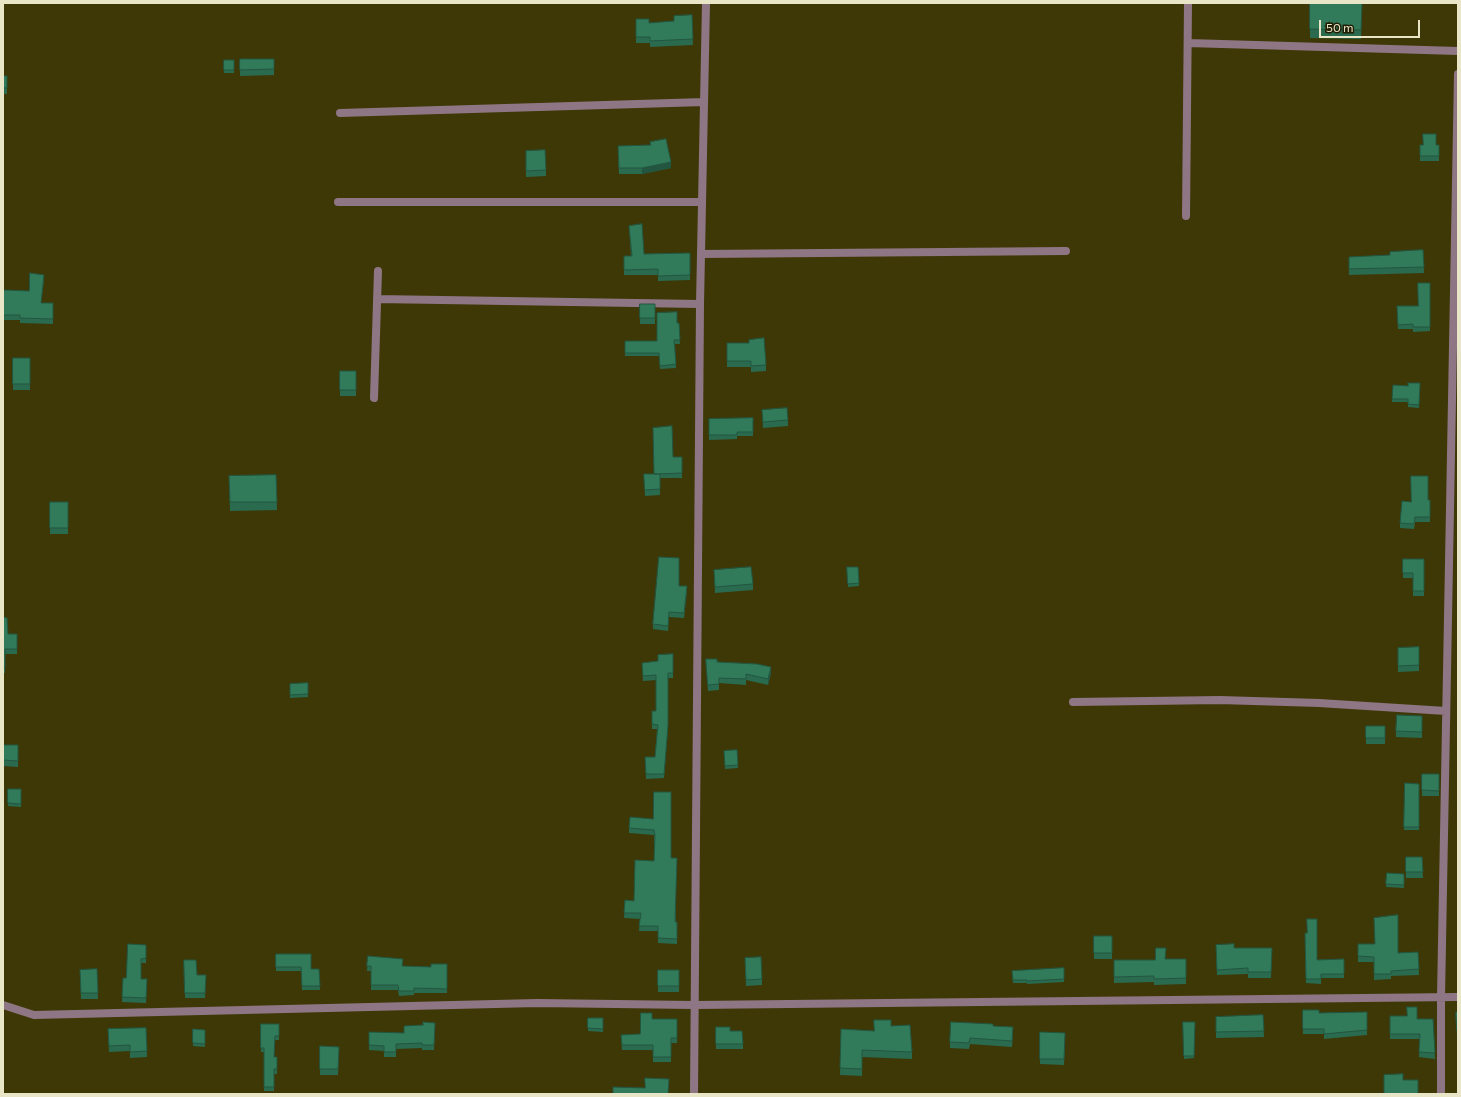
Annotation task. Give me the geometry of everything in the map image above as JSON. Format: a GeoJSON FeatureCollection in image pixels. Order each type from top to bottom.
{"type":"FeatureCollection","features":[{"type":"Feature","properties":{"kind":"street"},"geometry":{"type":"LineString","coordinates":[[694,1094],[700,304],[706,3]]}},
{"type":"Feature","properties":{"kind":"street"},"geometry":{"type":"LineString","coordinates":[[1186,216],[1188,3]]}},
{"type":"Feature","properties":{"kind":"street"},"geometry":{"type":"LineString","coordinates":[[1188,43],[1458,51]]}},
{"type":"Feature","properties":{"kind":"street"},"geometry":{"type":"LineString","coordinates":[[1441,1094],[1441,997],[1457,200],[1458,74]]}},
{"type":"Feature","properties":{"kind":"street"},"geometry":{"type":"LineString","coordinates":[[340,113],[704,102]]}},
{"type":"Feature","properties":{"kind":"street"},"geometry":{"type":"LineString","coordinates":[[338,202],[702,202]]}},
{"type":"Feature","properties":{"kind":"street"},"geometry":{"type":"LineString","coordinates":[[701,254],[1066,251]]}},
{"type":"Feature","properties":{"kind":"street"},"geometry":{"type":"LineString","coordinates":[[374,398],[378,271]]}},
{"type":"Feature","properties":{"kind":"street"},"geometry":{"type":"LineString","coordinates":[[377,299],[700,304]]}},
{"type":"Feature","properties":{"kind":"street"},"geometry":{"type":"LineString","coordinates":[[1073,702],[1319,702],[1446,711]]}},
{"type":"Feature","properties":{"kind":"street"},"geometry":{"type":"LineString","coordinates":[[3,1005],[34,1015],[537,1002],[694,1005],[1458,997]]}},
{"type":"Feature","properties":{"kind":"building"},"geometry":{"type":"Polygon","coordinates":[[[1310,3],[1362,3],[1361,30],[1310,29],[1310,3]]]}},
{"type":"Feature","properties":{"kind":"building"},"geometry":{"type":"Polygon","coordinates":[[[692,15],[693,39],[650,41],[650,37],[636,37],[636,19],[649,19],[649,23],[674,21],[674,16],[692,15]]]}},
{"type":"Feature","properties":{"kind":"building"},"geometry":{"type":"Polygon","coordinates":[[[240,59],[274,59],[274,69],[240,70],[240,59]]]}},
{"type":"Feature","properties":{"kind":"building"},"geometry":{"type":"Polygon","coordinates":[[[224,60],[234,60],[234,70],[224,70],[224,60]]]}},
{"type":"Feature","properties":{"kind":"building"},"geometry":{"type":"Polygon","coordinates":[[[3,76],[7,76],[7,88],[3,88],[3,76]]]}},
{"type":"Feature","properties":{"kind":"building"},"geometry":{"type":"Polygon","coordinates":[[[1423,134],[1436,134],[1436,145],[1439,145],[1439,156],[1420,156],[1420,145],[1423,145],[1423,134]]]}},
{"type":"Feature","properties":{"kind":"building"},"geometry":{"type":"Polygon","coordinates":[[[666,139],[671,162],[642,168],[619,168],[618,146],[651,145],[650,142],[666,139]]]}},
{"type":"Feature","properties":{"kind":"building"},"geometry":{"type":"Polygon","coordinates":[[[545,150],[546,170],[526,171],[526,151],[545,150]]]}},
{"type":"Feature","properties":{"kind":"building"},"geometry":{"type":"Polygon","coordinates":[[[642,224],[644,254],[690,253],[690,275],[658,276],[658,269],[624,270],[624,256],[632,256],[629,226],[642,224]]]}},
{"type":"Feature","properties":{"kind":"building"},"geometry":{"type":"Polygon","coordinates":[[[1423,250],[1424,267],[1349,269],[1349,257],[1390,255],[1390,252],[1423,250]]]}},
{"type":"Feature","properties":{"kind":"building"},"geometry":{"type":"Polygon","coordinates":[[[30,273],[44,275],[41,303],[53,303],[53,319],[20,318],[20,315],[3,315],[3,290],[29,291],[30,273]]]}},
{"type":"Feature","properties":{"kind":"building"},"geometry":{"type":"Polygon","coordinates":[[[1418,283],[1430,283],[1430,327],[1413,327],[1413,324],[1398,325],[1397,306],[1418,306],[1418,283]]]}},
{"type":"Feature","properties":{"kind":"building"},"geometry":{"type":"Polygon","coordinates":[[[640,304],[655,304],[655,318],[640,318],[640,304]]]}},
{"type":"Feature","properties":{"kind":"building"},"geometry":{"type":"Polygon","coordinates":[[[677,312],[680,340],[674,340],[676,364],[660,366],[659,353],[625,353],[625,341],[657,341],[657,313],[677,312]]]}},
{"type":"Feature","properties":{"kind":"building"},"geometry":{"type":"Polygon","coordinates":[[[764,338],[766,365],[751,366],[751,361],[727,361],[727,343],[749,343],[749,340],[764,338]]]}},
{"type":"Feature","properties":{"kind":"building"},"geometry":{"type":"Polygon","coordinates":[[[13,358],[30,358],[30,384],[13,384],[13,358]]]}},
{"type":"Feature","properties":{"kind":"building"},"geometry":{"type":"Polygon","coordinates":[[[340,371],[356,371],[356,390],[340,390],[340,371]]]}},
{"type":"Feature","properties":{"kind":"building"},"geometry":{"type":"Polygon","coordinates":[[[1408,383],[1420,383],[1419,405],[1408,404],[1408,399],[1392,399],[1393,385],[1408,386],[1408,383]]]}},
{"type":"Feature","properties":{"kind":"building"},"geometry":{"type":"Polygon","coordinates":[[[787,408],[788,420],[763,422],[762,410],[787,408]]]}},
{"type":"Feature","properties":{"kind":"building"},"geometry":{"type":"Polygon","coordinates":[[[753,418],[753,432],[737,432],[737,435],[709,435],[709,419],[753,418]]]}},
{"type":"Feature","properties":{"kind":"building"},"geometry":{"type":"Polygon","coordinates":[[[672,426],[673,457],[682,457],[682,473],[654,474],[653,428],[672,426]]]}},
{"type":"Feature","properties":{"kind":"building"},"geometry":{"type":"Polygon","coordinates":[[[644,474],[660,474],[660,489],[645,490],[644,474]]]}},
{"type":"Feature","properties":{"kind":"building"},"geometry":{"type":"Polygon","coordinates":[[[276,475],[277,502],[230,502],[229,476],[276,475]]]}},
{"type":"Feature","properties":{"kind":"building"},"geometry":{"type":"Polygon","coordinates":[[[1411,476],[1428,476],[1430,517],[1415,517],[1414,524],[1400,523],[1402,501],[1411,502],[1411,476]]]}},
{"type":"Feature","properties":{"kind":"building"},"geometry":{"type":"Polygon","coordinates":[[[50,502],[68,502],[68,528],[50,528],[50,502]]]}},
{"type":"Feature","properties":{"kind":"building"},"geometry":{"type":"Polygon","coordinates":[[[659,557],[679,558],[679,586],[687,586],[684,613],[669,612],[668,626],[653,624],[659,557]]]}},
{"type":"Feature","properties":{"kind":"building"},"geometry":{"type":"Polygon","coordinates":[[[1403,559],[1424,559],[1424,591],[1413,591],[1413,573],[1403,573],[1403,559]]]}},
{"type":"Feature","properties":{"kind":"building"},"geometry":{"type":"Polygon","coordinates":[[[751,567],[753,584],[715,587],[714,570],[751,567]]]}},
{"type":"Feature","properties":{"kind":"building"},"geometry":{"type":"Polygon","coordinates":[[[847,567],[858,567],[859,583],[848,584],[847,567]]]}},
{"type":"Feature","properties":{"kind":"building"},"geometry":{"type":"Polygon","coordinates":[[[3,617],[7,618],[8,634],[17,634],[17,649],[5,649],[5,668],[3,668],[3,617]]]}},
{"type":"Feature","properties":{"kind":"building"},"geometry":{"type":"Polygon","coordinates":[[[1419,647],[1419,665],[1398,666],[1398,648],[1419,647]]]}},
{"type":"Feature","properties":{"kind":"building"},"geometry":{"type":"Polygon","coordinates":[[[673,654],[673,673],[668,673],[668,725],[664,774],[646,774],[645,757],[655,757],[658,725],[652,724],[652,711],[656,711],[656,675],[643,676],[642,663],[658,661],[658,655],[673,654]]]}},
{"type":"Feature","properties":{"kind":"building"},"geometry":{"type":"Polygon","coordinates":[[[706,659],[717,659],[717,662],[757,664],[771,667],[768,679],[746,674],[746,679],[719,678],[719,684],[708,685],[706,659]]]}},
{"type":"Feature","properties":{"kind":"building"},"geometry":{"type":"Polygon","coordinates":[[[308,683],[308,694],[290,695],[290,684],[308,683]]]}},
{"type":"Feature","properties":{"kind":"building"},"geometry":{"type":"Polygon","coordinates":[[[1397,715],[1422,716],[1422,732],[1396,731],[1397,715]]]}},
{"type":"Feature","properties":{"kind":"building"},"geometry":{"type":"Polygon","coordinates":[[[1366,726],[1385,726],[1385,738],[1366,738],[1366,726]]]}},
{"type":"Feature","properties":{"kind":"building"},"geometry":{"type":"Polygon","coordinates":[[[3,745],[18,745],[18,761],[3,760],[3,745]]]}},
{"type":"Feature","properties":{"kind":"building"},"geometry":{"type":"Polygon","coordinates":[[[737,750],[738,765],[725,766],[724,751],[737,750]]]}},
{"type":"Feature","properties":{"kind":"building"},"geometry":{"type":"Polygon","coordinates":[[[1422,774],[1439,774],[1439,791],[1422,790],[1422,774]]]}},
{"type":"Feature","properties":{"kind":"building"},"geometry":{"type":"Polygon","coordinates":[[[1405,783],[1419,784],[1419,827],[1404,827],[1405,783]]]}},
{"type":"Feature","properties":{"kind":"building"},"geometry":{"type":"Polygon","coordinates":[[[8,789],[21,789],[21,804],[8,803],[8,789]]]}},
{"type":"Feature","properties":{"kind":"building"},"geometry":{"type":"Polygon","coordinates":[[[654,792],[671,792],[671,858],[677,858],[675,922],[677,922],[677,939],[658,938],[658,926],[639,926],[641,913],[624,913],[625,900],[634,901],[635,860],[654,861],[654,830],[629,828],[630,817],[653,819],[654,792]]]}},
{"type":"Feature","properties":{"kind":"building"},"geometry":{"type":"Polygon","coordinates":[[[1406,857],[1422,857],[1423,872],[1406,872],[1406,857]]]}},
{"type":"Feature","properties":{"kind":"building"},"geometry":{"type":"Polygon","coordinates":[[[1387,873],[1404,874],[1404,885],[1386,884],[1387,873]]]}},
{"type":"Feature","properties":{"kind":"building"},"geometry":{"type":"Polygon","coordinates":[[[1398,915],[1398,953],[1418,952],[1419,969],[1391,971],[1391,974],[1374,974],[1374,957],[1358,956],[1358,944],[1375,944],[1374,918],[1398,915]]]}},
{"type":"Feature","properties":{"kind":"building"},"geometry":{"type":"Polygon","coordinates":[[[1307,919],[1317,919],[1317,960],[1344,959],[1344,974],[1321,974],[1321,979],[1306,979],[1305,933],[1307,933],[1307,919]]]}},
{"type":"Feature","properties":{"kind":"building"},"geometry":{"type":"Polygon","coordinates":[[[1094,936],[1112,936],[1112,953],[1094,953],[1094,936]]]}},
{"type":"Feature","properties":{"kind":"building"},"geometry":{"type":"Polygon","coordinates":[[[128,944],[146,945],[146,958],[141,959],[141,979],[147,979],[146,998],[122,997],[123,978],[126,978],[128,944]]]}},
{"type":"Feature","properties":{"kind":"building"},"geometry":{"type":"Polygon","coordinates":[[[1234,944],[1234,948],[1272,948],[1271,972],[1248,972],[1248,968],[1217,970],[1216,945],[1234,944]]]}},
{"type":"Feature","properties":{"kind":"building"},"geometry":{"type":"Polygon","coordinates":[[[1156,948],[1166,948],[1165,959],[1186,959],[1186,978],[1154,979],[1154,976],[1114,977],[1114,960],[1155,960],[1156,948]]]}},
{"type":"Feature","properties":{"kind":"building"},"geometry":{"type":"Polygon","coordinates":[[[276,954],[311,954],[311,969],[319,969],[320,986],[302,986],[301,967],[276,967],[276,954]]]}},
{"type":"Feature","properties":{"kind":"building"},"geometry":{"type":"Polygon","coordinates":[[[368,956],[403,959],[402,966],[431,967],[431,964],[447,964],[447,989],[414,988],[414,991],[399,991],[398,985],[371,985],[371,966],[367,966],[368,956]]]}},
{"type":"Feature","properties":{"kind":"building"},"geometry":{"type":"Polygon","coordinates":[[[761,957],[762,979],[746,980],[745,958],[761,957]]]}},
{"type":"Feature","properties":{"kind":"building"},"geometry":{"type":"Polygon","coordinates":[[[184,960],[196,960],[197,975],[206,975],[205,993],[185,993],[184,960]]]}},
{"type":"Feature","properties":{"kind":"building"},"geometry":{"type":"Polygon","coordinates":[[[1064,968],[1064,979],[1027,981],[1013,980],[1012,971],[1064,968]]]}},
{"type":"Feature","properties":{"kind":"building"},"geometry":{"type":"Polygon","coordinates":[[[97,969],[98,993],[81,993],[80,970],[97,969]]]}},
{"type":"Feature","properties":{"kind":"building"},"geometry":{"type":"Polygon","coordinates":[[[658,970],[679,970],[679,986],[658,986],[658,970]]]}},
{"type":"Feature","properties":{"kind":"building"},"geometry":{"type":"Polygon","coordinates":[[[1407,1007],[1417,1007],[1417,1019],[1433,1019],[1435,1053],[1419,1052],[1420,1034],[1390,1034],[1390,1016],[1407,1016],[1407,1007]]]}},
{"type":"Feature","properties":{"kind":"building"},"geometry":{"type":"Polygon","coordinates":[[[1303,1010],[1319,1010],[1319,1013],[1367,1012],[1367,1030],[1324,1034],[1324,1029],[1303,1029],[1303,1010]]]}},
{"type":"Feature","properties":{"kind":"building"},"geometry":{"type":"Polygon","coordinates":[[[1456,1012],[1458,1012],[1458,1030],[1457,1030],[1456,1012]]]}},
{"type":"Feature","properties":{"kind":"building"},"geometry":{"type":"Polygon","coordinates":[[[641,1013],[652,1013],[652,1019],[677,1019],[677,1038],[671,1038],[671,1057],[653,1057],[653,1045],[622,1045],[621,1035],[640,1034],[641,1013]]]}},
{"type":"Feature","properties":{"kind":"building"},"geometry":{"type":"Polygon","coordinates":[[[1263,1015],[1264,1031],[1216,1032],[1216,1017],[1263,1015]]]}},
{"type":"Feature","properties":{"kind":"building"},"geometry":{"type":"Polygon","coordinates":[[[588,1018],[603,1018],[603,1029],[588,1028],[588,1018]]]}},
{"type":"Feature","properties":{"kind":"building"},"geometry":{"type":"Polygon","coordinates":[[[874,1020],[891,1020],[891,1026],[910,1025],[912,1052],[862,1050],[862,1069],[840,1068],[841,1029],[874,1031],[874,1020]]]}},
{"type":"Feature","properties":{"kind":"building"},"geometry":{"type":"Polygon","coordinates":[[[423,1022],[435,1023],[434,1045],[422,1045],[422,1043],[396,1044],[396,1052],[384,1052],[384,1046],[369,1045],[369,1032],[404,1033],[404,1026],[423,1025],[423,1022]]]}},
{"type":"Feature","properties":{"kind":"building"},"geometry":{"type":"Polygon","coordinates":[[[951,1022],[993,1024],[993,1026],[1013,1027],[1012,1041],[970,1038],[969,1043],[950,1042],[951,1022]]]}},
{"type":"Feature","properties":{"kind":"building"},"geometry":{"type":"Polygon","coordinates":[[[1183,1022],[1195,1022],[1194,1056],[1184,1056],[1183,1022]]]}},
{"type":"Feature","properties":{"kind":"building"},"geometry":{"type":"Polygon","coordinates":[[[261,1024],[279,1024],[279,1036],[275,1036],[274,1057],[277,1057],[277,1069],[274,1069],[274,1087],[264,1087],[264,1048],[261,1048],[261,1024]]]}},
{"type":"Feature","properties":{"kind":"building"},"geometry":{"type":"Polygon","coordinates":[[[716,1027],[730,1027],[730,1031],[742,1031],[743,1044],[716,1044],[716,1027]]]}},
{"type":"Feature","properties":{"kind":"building"},"geometry":{"type":"Polygon","coordinates":[[[146,1028],[147,1051],[130,1052],[130,1045],[109,1046],[108,1029],[146,1028]]]}},
{"type":"Feature","properties":{"kind":"building"},"geometry":{"type":"Polygon","coordinates":[[[193,1029],[205,1030],[205,1044],[193,1043],[193,1029]]]}},
{"type":"Feature","properties":{"kind":"building"},"geometry":{"type":"Polygon","coordinates":[[[1040,1032],[1065,1033],[1064,1059],[1040,1059],[1040,1032]]]}},
{"type":"Feature","properties":{"kind":"building"},"geometry":{"type":"Polygon","coordinates":[[[320,1046],[339,1047],[338,1069],[320,1069],[320,1046]]]}},
{"type":"Feature","properties":{"kind":"building"},"geometry":{"type":"Polygon","coordinates":[[[1403,1074],[1403,1080],[1418,1080],[1418,1094],[1384,1094],[1384,1075],[1403,1074]]]}},
{"type":"Feature","properties":{"kind":"building"},"geometry":{"type":"Polygon","coordinates":[[[645,1078],[669,1079],[668,1094],[613,1094],[613,1087],[645,1088],[645,1078]]]}}]}
